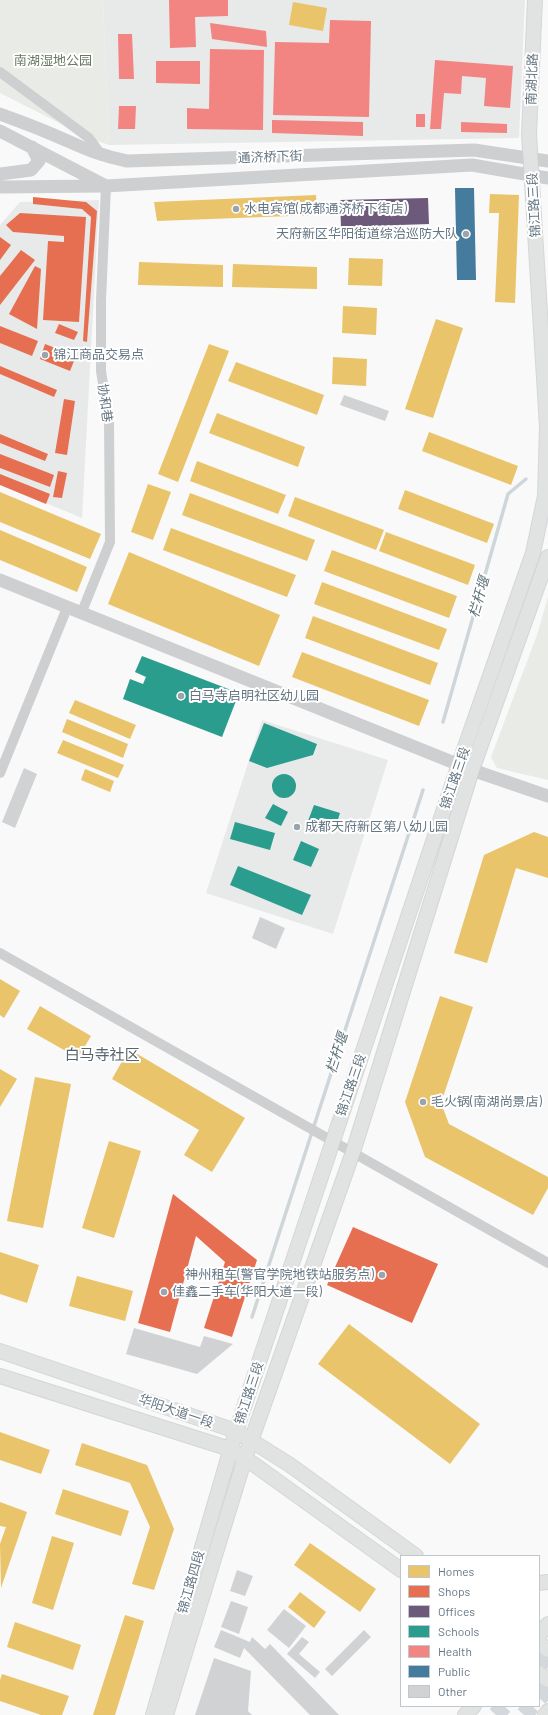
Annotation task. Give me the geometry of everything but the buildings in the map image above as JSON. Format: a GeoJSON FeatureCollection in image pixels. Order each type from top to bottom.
{"type":"FeatureCollection","features":[{"type":"Feature","properties":{"kind":"main road","name":"南湖北路"},"geometry":{"type":"LineString","coordinates":[[531,158],[530,134],[535,0]]}},
{"type":"Feature","properties":{"kind":"main road","name":"锦江路三段"},"geometry":{"type":"LineString","coordinates":[[230,1449],[459,764],[533,554],[545,496],[547,427],[531,158]]}},
{"type":"Feature","properties":{"kind":"main road","name":"锦江路三段"},"geometry":{"type":"LineString","coordinates":[[245,1458],[353,1152],[472,770],[548,557]]}},
{"type":"Feature","properties":{"kind":"main road","name":"华阳大道一段"},"geometry":{"type":"LineString","coordinates":[[0,1351],[236,1431],[251,1439],[290,1465],[415,1555]]}},
{"type":"Feature","properties":{"kind":"main road","name":"华阳大道一段"},"geometry":{"type":"LineString","coordinates":[[0,1376],[230,1449],[245,1458],[400,1569]]}},
{"type":"Feature","properties":{"kind":"main road","name":"锦江路四段"},"geometry":{"type":"LineString","coordinates":[[153,1715],[230,1449]]}},
{"type":"Feature","properties":{"kind":"main road","name":"锦江路四段"},"geometry":{"type":"LineString","coordinates":[[166,1715],[245,1458]]}},
{"type":"Feature","properties":{"kind":"main road"},"geometry":{"type":"LineString","coordinates":[[540,1634],[548,1624]]}},
{"type":"Feature","properties":{"kind":"main road"},"geometry":{"type":"LineString","coordinates":[[540,1644],[548,1650]]}},
{"type":"Feature","properties":{"kind":"main road"},"geometry":{"type":"LineString","coordinates":[[540,1673],[548,1680]]}},
{"type":"Feature","properties":{"kind":"main road"},"geometry":{"type":"LineString","coordinates":[[465,1715],[473,1707]]}},
{"type":"Feature","properties":{"kind":"main road"},"geometry":{"type":"LineString","coordinates":[[545,1715],[548,1711]]}},
{"type":"Feature","properties":{"kind":"street"},"geometry":{"type":"LineString","coordinates":[[0,72],[89,138],[102,156]]}},
{"type":"Feature","properties":{"kind":"street","name":"通济桥下街"},"geometry":{"type":"LineString","coordinates":[[0,114],[48,132],[84,150],[102,156],[127,161],[474,150],[548,161]]}},
{"type":"Feature","properties":{"kind":"street"},"geometry":{"type":"LineString","coordinates":[[0,131],[106,186]]}},
{"type":"Feature","properties":{"kind":"street"},"geometry":{"type":"LineString","coordinates":[[0,174],[31,170],[40,161],[32,147]]}},
{"type":"Feature","properties":{"kind":"street","name":"通济桥下街"},"geometry":{"type":"LineString","coordinates":[[0,187],[106,186],[472,165],[548,178]]}},
{"type":"Feature","properties":{"kind":"street","name":"协和巷"},"geometry":{"type":"LineString","coordinates":[[81,614],[110,542],[109,421],[101,371],[106,186]]}},
{"type":"Feature","properties":{"kind":"street"},"geometry":{"type":"LineString","coordinates":[[0,580],[81,614],[472,770],[548,796]]}},
{"type":"Feature","properties":{"kind":"street"},"geometry":{"type":"LineString","coordinates":[[0,773],[67,608]]}},
{"type":"Feature","properties":{"kind":"street"},"geometry":{"type":"LineString","coordinates":[[0,953],[548,1262]]}},
{"type":"Feature","properties":{"kind":"shaded area"},"geometry":{"type":"Polygon","coordinates":[[[103,0],[525,0],[519,138],[109,145],[103,0]]]}},
{"type":"Feature","properties":{"kind":"shaded area","name":"锦江商品交易点"},"geometry":{"type":"Polygon","coordinates":[[[99,200],[82,518],[0,484],[0,225],[20,202],[99,200]]]}},
{"type":"Feature","properties":{"kind":"shaded area","name":"成都天府新区第八幼儿园"},"geometry":{"type":"Polygon","coordinates":[[[262,720],[388,760],[333,934],[206,893],[262,720]]]}},
{"type":"Feature","properties":{"kind":"green space","name":"南湖湿地公园"},"geometry":{"type":"Polygon","coordinates":[[[0,0],[103,0],[109,145],[89,138],[0,93],[0,0]]]}},
{"type":"Feature","properties":{"kind":"green space"},"geometry":{"type":"Polygon","coordinates":[[[548,597],[548,780],[497,768],[491,757],[537,635],[548,597]]]}},
{"type":"Feature","properties":{"kind":"waterway","name":"栏杆堰"},"geometry":{"type":"LineString","coordinates":[[443,722],[508,494],[526,479]]}},
{"type":"Feature","properties":{"kind":"waterway","name":"栏杆堰"},"geometry":{"type":"LineString","coordinates":[[252,1317],[423,790]]}},
{"type":"Feature","properties":{"kind":"tunnel"},"geometry":{"type":"LineString","coordinates":[[540,1664],[548,1654]]}},
{"type":"Feature","properties":{"kind":"tunnel"},"geometry":{"type":"LineString","coordinates":[[540,1697],[548,1688]]}},
{"type":"Feature","properties":{"kind":"tunnel"},"geometry":{"type":"LineString","coordinates":[[496,1715],[503,1707]]}},
{"type":"Feature","properties":{"kind":"tunnel"},"geometry":{"type":"LineString","coordinates":[[524,1715],[531,1707]]}},
{"type":"Feature","properties":{"kind":"place","name":"水电宾馆(成都通济桥下街店)"},"geometry":{"type":"Point","coordinates":[236,209]}},
{"type":"Feature","properties":{"kind":"place","name":"天府新区华阳街道综治巡防大队"},"geometry":{"type":"Point","coordinates":[466,234]}},
{"type":"Feature","properties":{"kind":"place","name":"锦江商品交易点"},"geometry":{"type":"Point","coordinates":[45,355]}},
{"type":"Feature","properties":{"kind":"place","name":"白马寺启明社区幼儿园"},"geometry":{"type":"Point","coordinates":[181,696]}},
{"type":"Feature","properties":{"kind":"place","name":"成都天府新区第八幼儿园"},"geometry":{"type":"Point","coordinates":[297,827]}},
{"type":"Feature","properties":{"kind":"place","name":"毛火锅(南湖尚景店)"},"geometry":{"type":"Point","coordinates":[423,1102]}},
{"type":"Feature","properties":{"kind":"place","name":"神州租车(警官学院地铁站服务点)"},"geometry":{"type":"Point","coordinates":[382,1275]}},
{"type":"Feature","properties":{"kind":"place","name":"佳鑫二手车(华阳大道一段)"},"geometry":{"type":"Point","coordinates":[164,1292]}},
{"type":"Feature","properties":{"kind":"district","name":"白马寺社区"},"geometry":{"type":"Point","coordinates":[102,1055]}}]}
